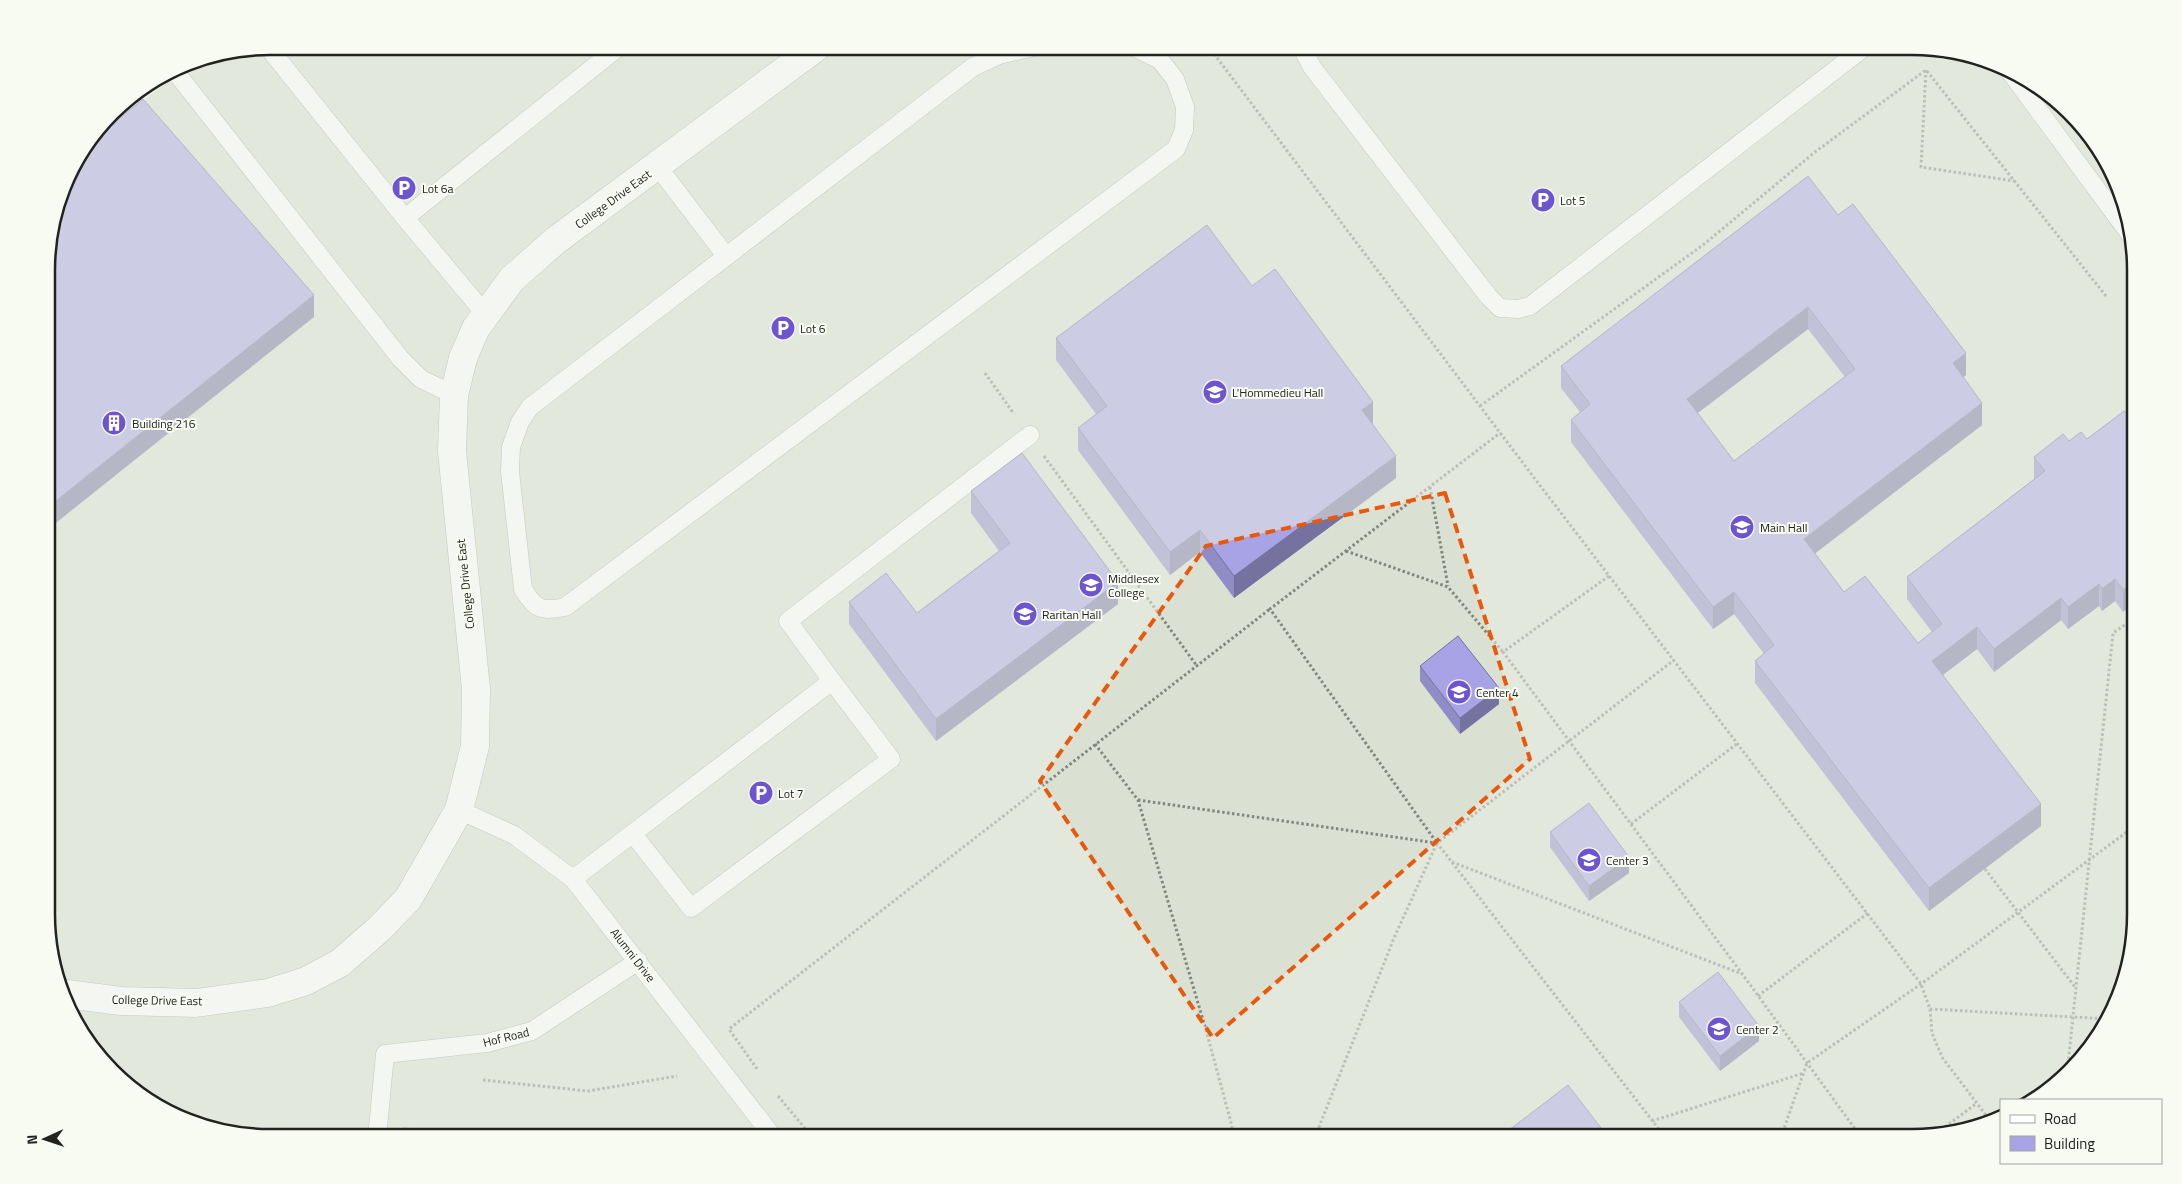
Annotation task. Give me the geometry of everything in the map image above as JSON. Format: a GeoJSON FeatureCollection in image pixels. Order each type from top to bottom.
{"type":"FeatureCollection","features":[{"type":"Feature","properties":{"kind":"street","name":"College Drive East"},"geometry":{"type":"LineString","coordinates":[[70,994],[121,1001],[196,1003],[268,993],[306,981],[340,963],[379,930],[408,899],[459,810],[475,746],[476,689],[452,451],[454,395],[463,358],[476,328],[512,279],[555,241],[658,167],[806,55]]}},
{"type":"Feature","properties":{"kind":"lane"},"geometry":{"type":"LineString","coordinates":[[275,55],[405,218],[486,314]]}},
{"type":"Feature","properties":{"kind":"lane"},"geometry":{"type":"LineString","coordinates":[[405,218],[609,55]]}},
{"type":"Feature","properties":{"kind":"lane"},"geometry":{"type":"LineString","coordinates":[[999,55],[973,67],[530,407],[520,422],[511,447],[510,471],[523,589],[533,605],[548,611],[565,607],[1176,149],[1184,130],[1185,107],[1176,79],[1160,60],[1150,55]]}},
{"type":"Feature","properties":{"kind":"lane"},"geometry":{"type":"LineString","coordinates":[[1306,55],[1312,67],[1488,296],[1500,308],[1518,309],[1530,306],[1854,55]]}},
{"type":"Feature","properties":{"kind":"lane"},"geometry":{"type":"LineString","coordinates":[[178,75],[400,358],[421,379],[454,395]]}},
{"type":"Feature","properties":{"kind":"lane"},"geometry":{"type":"LineString","coordinates":[[2018,83],[2122,224]]}},
{"type":"Feature","properties":{"kind":"lane"},"geometry":{"type":"LineString","coordinates":[[658,167],[726,256]]}},
{"type":"Feature","properties":{"kind":"lane"},"geometry":{"type":"LineString","coordinates":[[632,834],[691,908],[890,759],[788,621],[1030,435]]}},
{"type":"Feature","properties":{"kind":"lane"},"geometry":{"type":"LineString","coordinates":[[574,879],[832,681]]}},
{"type":"Feature","properties":{"kind":"lane","name":"Alumni Drive"},"geometry":{"type":"LineString","coordinates":[[459,810],[514,835],[574,879],[767,1129]]}},
{"type":"Feature","properties":{"kind":"lane","name":"Hof Road"},"geometry":{"type":"LineString","coordinates":[[378,1129],[385,1054],[487,1042],[532,1031],[638,962]]}},
{"type":"Feature","properties":{"kind":"path"},"geometry":{"type":"LineString","coordinates":[[1215,55],[1500,433],[1922,984],[1930,1010],[1932,1033],[1942,1056],[1986,1116]]}},
{"type":"Feature","properties":{"kind":"path"},"geometry":{"type":"LineString","coordinates":[[1480,406],[1703,245],[1815,152],[1926,70]]}},
{"type":"Feature","properties":{"kind":"path"},"geometry":{"type":"LineString","coordinates":[[1926,70],[1921,167],[2015,181]]}},
{"type":"Feature","properties":{"kind":"path"},"geometry":{"type":"LineString","coordinates":[[1926,70],[2106,296]]}},
{"type":"Feature","properties":{"kind":"path"},"geometry":{"type":"LineString","coordinates":[[985,373],[1197,666]]}},
{"type":"Feature","properties":{"kind":"path"},"geometry":{"type":"LineString","coordinates":[[763,1077],[729,1029],[1095,744],[1500,433]]}},
{"type":"Feature","properties":{"kind":"path"},"geometry":{"type":"LineString","coordinates":[[1430,487],[1448,587],[1503,652],[1743,974],[1855,1129]]}},
{"type":"Feature","properties":{"kind":"path"},"geometry":{"type":"LineString","coordinates":[[1346,551],[1448,587]]}},
{"type":"Feature","properties":{"kind":"path"},"geometry":{"type":"LineString","coordinates":[[1503,652],[1609,576]]}},
{"type":"Feature","properties":{"kind":"path"},"geometry":{"type":"LineString","coordinates":[[1270,609],[1437,844],[1658,1129]]}},
{"type":"Feature","properties":{"kind":"path"},"geometry":{"type":"LineString","coordinates":[[2068,1062],[2113,633],[2127,623]]}},
{"type":"Feature","properties":{"kind":"path"},"geometry":{"type":"LineString","coordinates":[[1319,1129],[1394,938],[1437,844],[1568,740],[1674,660]]}},
{"type":"Feature","properties":{"kind":"path"},"geometry":{"type":"LineString","coordinates":[[1095,744],[1138,800],[1206,1030],[1232,1129]]}},
{"type":"Feature","properties":{"kind":"path"},"geometry":{"type":"LineString","coordinates":[[1631,824],[1738,744]]}},
{"type":"Feature","properties":{"kind":"path"},"geometry":{"type":"LineString","coordinates":[[1138,800],[1437,844]]}},
{"type":"Feature","properties":{"kind":"path"},"geometry":{"type":"LineString","coordinates":[[1784,1129],[1807,1063],[1922,984],[2127,833]]}},
{"type":"Feature","properties":{"kind":"path"},"geometry":{"type":"LineString","coordinates":[[1451,862],[1743,974]]}},
{"type":"Feature","properties":{"kind":"path"},"geometry":{"type":"LineString","coordinates":[[1985,868],[2075,987]]}},
{"type":"Feature","properties":{"kind":"path"},"geometry":{"type":"LineString","coordinates":[[1758,996],[1868,913]]}},
{"type":"Feature","properties":{"kind":"path"},"geometry":{"type":"LineString","coordinates":[[1930,1010],[2100,1019]]}},
{"type":"Feature","properties":{"kind":"path"},"geometry":{"type":"LineString","coordinates":[[1652,1121],[1804,1073]]}},
{"type":"Feature","properties":{"kind":"path"},"geometry":{"type":"LineString","coordinates":[[483,1080],[588,1091],[677,1076]]}},
{"type":"Feature","properties":{"kind":"path"},"geometry":{"type":"LineString","coordinates":[[775,1092],[806,1129]]}},
{"type":"Feature","properties":{"kind":"path"},"geometry":{"type":"LineString","coordinates":[[1946,1126],[1977,1103]]}},
{"type":"Feature","properties":{"kind":"highlighted area"},"geometry":{"type":"Polygon","coordinates":[[[1445,493],[1530,759],[1213,1038],[1040,781],[1206,546],[1445,493]]]}},
{"type":"Feature","properties":{"kind":"shaded area","name":"Middlesex College"},"geometry":{"type":"Polygon","coordinates":[[[256,55],[1926,55],[1968,62],[2007,77],[2032,91],[2054,108],[2074,128],[2091,150],[2105,175],[2116,201],[2123,228],[2127,256],[2127,928],[2120,970],[2105,1009],[2091,1034],[2074,1056],[2054,1076],[2032,1093],[2022,1099],[2000,1099],[2000,1110],[1981,1118],[1954,1125],[1926,1129],[256,1129],[214,1122],[175,1107],[150,1093],[128,1076],[108,1056],[91,1034],[77,1009],[66,983],[59,956],[55,928],[55,256],[59,228],[66,201],[77,175],[91,150],[110,126],[164,85],[163,84],[175,77],[201,66],[228,59],[256,55]]]}},
{"type":"Feature","properties":{"kind":"building","name":"Building 216"},"geometry":{"type":"Polygon","coordinates":[[[143,99],[314,295],[55,502],[55,256],[59,228],[66,201],[77,175],[91,150],[110,126],[143,99]]]}},
{"type":"Feature","properties":{"kind":"building","name":"Main Hall"},"geometry":{"type":"Polygon","coordinates":[[[1808,176],[1838,215],[1853,204],[1966,353],[1953,363],[1982,403],[1804,539],[1844,592],[1865,576],[1918,643],[1942,624],[1907,577],[2045,471],[2034,457],[2063,434],[2069,441],[2081,432],[2087,439],[2124,411],[2127,413],[2127,587],[2123,590],[2115,579],[2102,589],[2099,584],[2068,607],[2061,598],[1994,649],[1977,627],[1932,661],[2041,804],[1929,888],[1755,661],[1774,645],[1734,592],[1713,607],[1571,420],[1590,404],[1561,366],[1808,176]],[[1808,307],[1687,399],[1734,461],[1855,369],[1808,307]]]}},
{"type":"Feature","properties":{"kind":"building","name":"L'Hommedieu Hall"},"geometry":{"type":"Polygon","coordinates":[[[1207,225],[1252,286],[1275,269],[1373,402],[1362,410],[1396,456],[1234,576],[1200,530],[1170,552],[1078,428],[1107,406],[1056,338],[1207,225]]]}},
{"type":"Feature","properties":{"kind":"building","name":"Raritan Hall"},"geometry":{"type":"Polygon","coordinates":[[[1022,453],[1118,582],[936,719],[849,602],[886,573],[917,613],[1010,543],[971,491],[1022,453]]]}},
{"type":"Feature","properties":{"kind":"building","name":"Center 4"},"geometry":{"type":"Polygon","coordinates":[[[1458,636],[1499,688],[1460,718],[1420,666],[1458,636]]]}},
{"type":"Feature","properties":{"kind":"building","name":"Center 3"},"geometry":{"type":"Polygon","coordinates":[[[1589,803],[1629,857],[1589,886],[1550,832],[1589,803]]]}},
{"type":"Feature","properties":{"kind":"building","name":"Center 2"},"geometry":{"type":"Polygon","coordinates":[[[1718,972],[1759,1026],[1720,1056],[1679,1002],[1718,972]]]}},
{"type":"Feature","properties":{"kind":"building"},"geometry":{"type":"Polygon","coordinates":[[[1568,1085],[1602,1129],[1510,1129],[1568,1085]]]}},
{"type":"Feature","properties":{"kind":"place","name":"Lot 6a"},"geometry":{"type":"Point","coordinates":[404,188]}},
{"type":"Feature","properties":{"kind":"place","name":"Lot 5"},"geometry":{"type":"Point","coordinates":[1543,200]}},
{"type":"Feature","properties":{"kind":"place","name":"Lot 6"},"geometry":{"type":"Point","coordinates":[783,328]}},
{"type":"Feature","properties":{"kind":"place","name":"L'Hommedieu Hall"},"geometry":{"type":"Point","coordinates":[1215,392]}},
{"type":"Feature","properties":{"kind":"place","name":"Building 216"},"geometry":{"type":"Point","coordinates":[114,423]}},
{"type":"Feature","properties":{"kind":"place","name":"Main Hall"},"geometry":{"type":"Point","coordinates":[1742,527]}},
{"type":"Feature","properties":{"kind":"place","name":"Middlesex College"},"geometry":{"type":"Point","coordinates":[1091,585]}},
{"type":"Feature","properties":{"kind":"place","name":"Raritan Hall"},"geometry":{"type":"Point","coordinates":[1025,614]}},
{"type":"Feature","properties":{"kind":"place","name":"Center 4"},"geometry":{"type":"Point","coordinates":[1459,692]}},
{"type":"Feature","properties":{"kind":"place","name":"Lot 7"},"geometry":{"type":"Point","coordinates":[761,793]}},
{"type":"Feature","properties":{"kind":"place","name":"Center 3"},"geometry":{"type":"Point","coordinates":[1589,860]}},
{"type":"Feature","properties":{"kind":"place","name":"Center 2"},"geometry":{"type":"Point","coordinates":[1719,1029]}}]}
